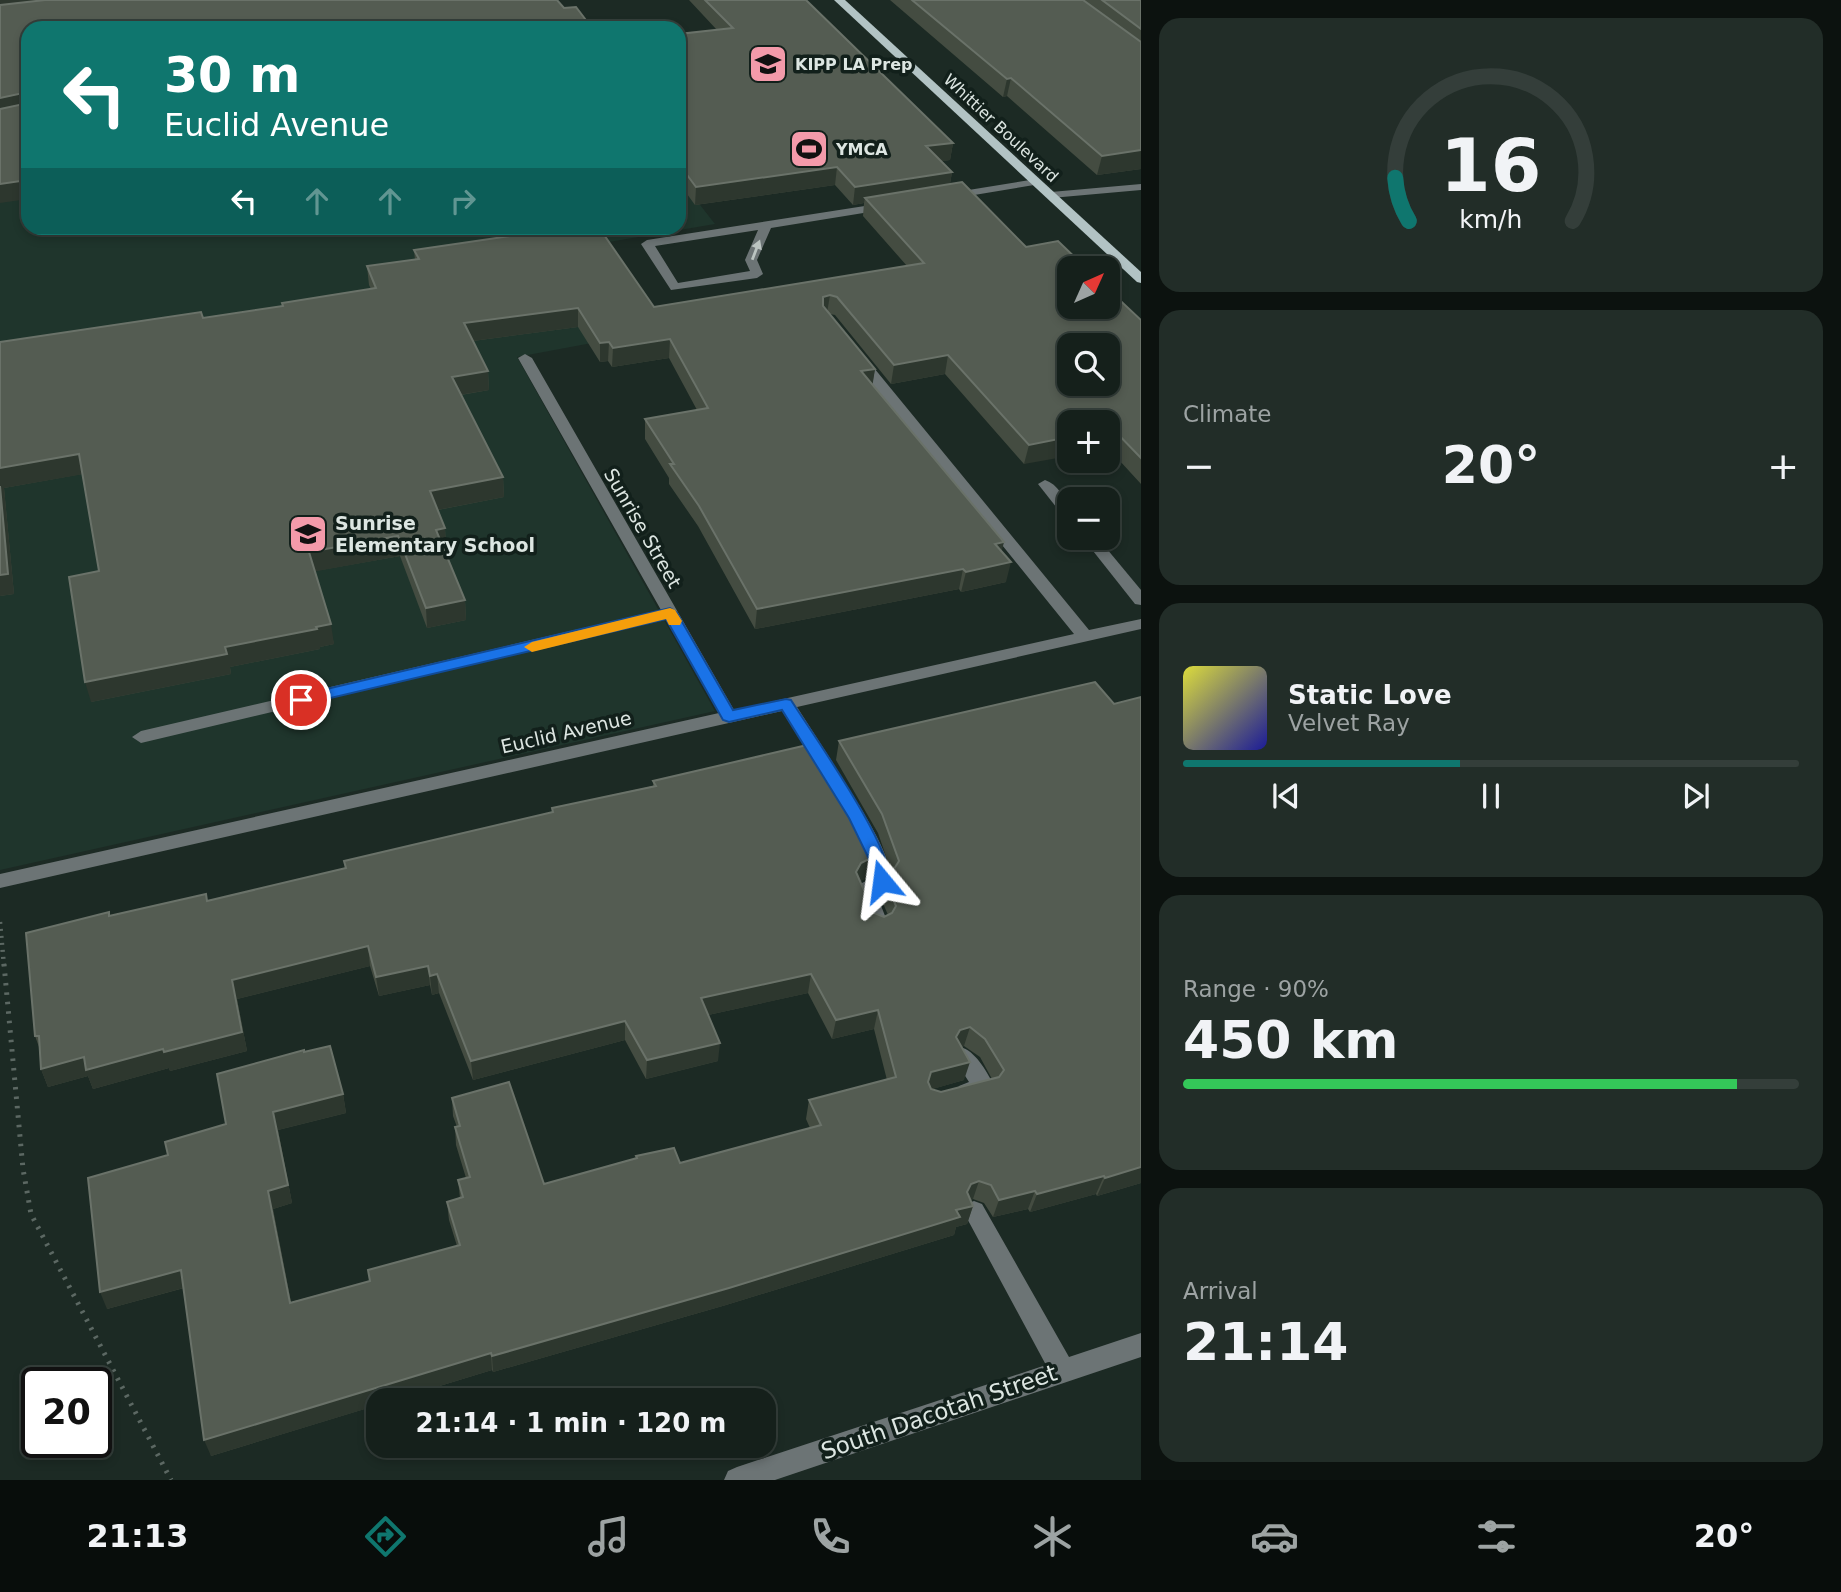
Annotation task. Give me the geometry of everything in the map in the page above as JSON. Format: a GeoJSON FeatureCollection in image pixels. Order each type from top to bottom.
{"type":"FeatureCollection","features":[{"type":"Feature","properties":{"kind":"main road","name":"Whittier Boulevard"},"geometry":{"type":"LineString","coordinates":[[839,0],[1141,279]]}},
{"type":"Feature","properties":{"kind":"street"},"geometry":{"type":"LineString","coordinates":[[935,199],[1036,182]]}},
{"type":"Feature","properties":{"kind":"street"},"geometry":{"type":"LineString","coordinates":[[1051,195],[1141,187]]}},
{"type":"Feature","properties":{"kind":"street"},"geometry":{"type":"LineString","coordinates":[[766,226],[751,260],[757,274],[675,287],[647,244],[896,205]]}},
{"type":"Feature","properties":{"kind":"street"},"geometry":{"type":"LineString","coordinates":[[852,350],[1086,637]]}},
{"type":"Feature","properties":{"kind":"street","name":"Sunrise Street"},"geometry":{"type":"LineString","coordinates":[[525,358],[729,716]]}},
{"type":"Feature","properties":{"kind":"street"},"geometry":{"type":"LineString","coordinates":[[1045,484],[1057,499]]}},
{"type":"Feature","properties":{"kind":"street"},"geometry":{"type":"LineString","coordinates":[[1100,550],[1141,600]]}},
{"type":"Feature","properties":{"kind":"street"},"geometry":{"type":"LineString","coordinates":[[141,737],[670,613]]}},
{"type":"Feature","properties":{"kind":"street","name":"Euclid Avenue"},"geometry":{"type":"LineString","coordinates":[[0,881],[1141,624]]}},
{"type":"Feature","properties":{"kind":"street"},"geometry":{"type":"LineString","coordinates":[[786,704],[839,787],[879,861],[882,881],[865,890],[878,926]]}},
{"type":"Feature","properties":{"kind":"street"},"geometry":{"type":"LineString","coordinates":[[948,1096],[984,1087],[963,1057]]}},
{"type":"Feature","properties":{"kind":"street"},"geometry":{"type":"LineString","coordinates":[[974,1211],[1063,1371]]}},
{"type":"Feature","properties":{"kind":"street","name":"South Dacotah Street"},"geometry":{"type":"LineString","coordinates":[[737,1480],[1141,1345]]}},
{"type":"Feature","properties":{"kind":"path"},"geometry":{"type":"LineString","coordinates":[[0,922],[23,1169],[31,1214],[170,1480]]}},
{"type":"Feature","properties":{"kind":"shaded area","name":"Sunrise Elementary School"},"geometry":{"type":"Polygon","coordinates":[[[21,111],[21,235],[650,235],[609,242],[667,329],[517,357],[715,711],[0,870],[0,114],[21,111]]]}},
{"type":"Feature","properties":{"kind":"shaded area","name":"Sunrise Elementary School"},"geometry":{"type":"Polygon","coordinates":[[[686,187],[715,224],[686,229],[686,187]]]}},
{"type":"Feature","properties":{"kind":"building"},"geometry":{"type":"Polygon","coordinates":[[[45,0],[557,0],[564,8],[576,7],[587,21],[21,21],[21,93],[0,98],[0,5],[45,0]]]}},
{"type":"Feature","properties":{"kind":"building"},"geometry":{"type":"Polygon","coordinates":[[[705,0],[806,0],[953,143],[926,146],[952,172],[855,187],[837,167],[696,187],[686,173],[686,33],[733,28],[705,0]]]}},
{"type":"Feature","properties":{"kind":"building"},"geometry":{"type":"Polygon","coordinates":[[[912,0],[1083,0],[1141,42],[1141,150],[1102,156],[1011,78],[1007,79],[912,0]]]}},
{"type":"Feature","properties":{"kind":"building"},"geometry":{"type":"Polygon","coordinates":[[[1102,0],[1141,0],[1141,29],[1102,0]]]}},
{"type":"Feature","properties":{"kind":"building"},"geometry":{"type":"Polygon","coordinates":[[[21,105],[21,181],[0,184],[0,109],[21,105]]]}},
{"type":"Feature","properties":{"kind":"building"},"geometry":{"type":"Polygon","coordinates":[[[962,182],[1026,247],[1058,241],[1074,256],[1057,256],[1057,319],[1120,319],[1120,300],[1141,320],[1141,458],[1120,436],[1120,410],[1057,410],[1057,439],[1029,445],[948,355],[894,365],[837,297],[823,297],[823,306],[875,369],[861,371],[1004,542],[995,544],[1011,562],[757,609],[699,506],[670,464],[674,464],[645,419],[708,408],[670,339],[613,348],[609,342],[600,343],[578,308],[464,323],[488,371],[452,377],[503,477],[430,491],[445,528],[436,530],[465,600],[426,608],[398,536],[309,552],[331,624],[225,647],[227,654],[85,682],[69,577],[99,571],[79,454],[0,468],[0,342],[201,312],[203,318],[376,288],[367,266],[419,259],[414,250],[517,235],[604,235],[654,307],[924,263],[865,198],[962,182]]]}},
{"type":"Feature","properties":{"kind":"building"},"geometry":{"type":"Polygon","coordinates":[[[0,486],[8,574],[0,575],[0,486]]]}},
{"type":"Feature","properties":{"kind":"building"},"geometry":{"type":"Polygon","coordinates":[[[1095,682],[1114,704],[1141,697],[1141,1167],[1037,1194],[1035,1191],[999,1200],[991,1185],[979,1181],[971,1184],[967,1192],[973,1206],[956,1210],[960,1217],[729,1288],[492,1356],[491,1353],[376,1388],[366,1388],[366,1391],[204,1440],[181,1270],[100,1292],[88,1178],[168,1155],[165,1142],[226,1124],[217,1074],[304,1050],[330,1046],[343,1094],[273,1112],[288,1185],[268,1191],[290,1303],[370,1281],[368,1270],[460,1245],[447,1202],[463,1197],[458,1180],[470,1177],[455,1127],[460,1126],[452,1098],[509,1082],[544,1184],[637,1158],[636,1156],[674,1148],[680,1163],[821,1125],[809,1100],[896,1077],[878,1010],[836,1020],[811,974],[701,998],[720,1043],[647,1060],[625,1021],[471,1061],[437,974],[430,976],[428,966],[376,977],[368,946],[232,980],[242,1032],[164,1052],[163,1049],[86,1070],[84,1057],[41,1069],[39,1036],[35,1036],[26,933],[109,912],[109,916],[206,894],[207,901],[346,868],[344,861],[553,812],[552,808],[656,786],[653,781],[816,743],[847,793],[866,836],[873,857],[861,863],[856,872],[874,913],[884,917],[892,913],[896,906],[883,875],[894,869],[899,861],[882,814],[839,741],[1095,682]],[[970,1027],[960,1030],[956,1037],[970,1062],[931,1072],[928,1082],[931,1089],[941,1092],[999,1077],[1004,1070],[985,1039],[970,1027]]]}},
{"type":"Feature","properties":{"kind":"slow traffic"},"geometry":{"type":"LineString","coordinates":[[532,647],[670,613],[675,621]]}},
{"type":"Feature","properties":{"kind":"place","name":"KIPP LA Prep"},"geometry":{"type":"Point","coordinates":[768,64]}},
{"type":"Feature","properties":{"kind":"place","name":"YMCA"},"geometry":{"type":"Point","coordinates":[809,149]}},
{"type":"Feature","properties":{"kind":"place","name":"Sunrise Elementary School"},"geometry":{"type":"Point","coordinates":[308,534]}},
{"type":"Feature","properties":{"kind":"route"},"geometry":{"type":"LineString","coordinates":[[301,700],[670,613],[729,716],[786,704],[857,816],[879,861],[882,881]]}}]}
